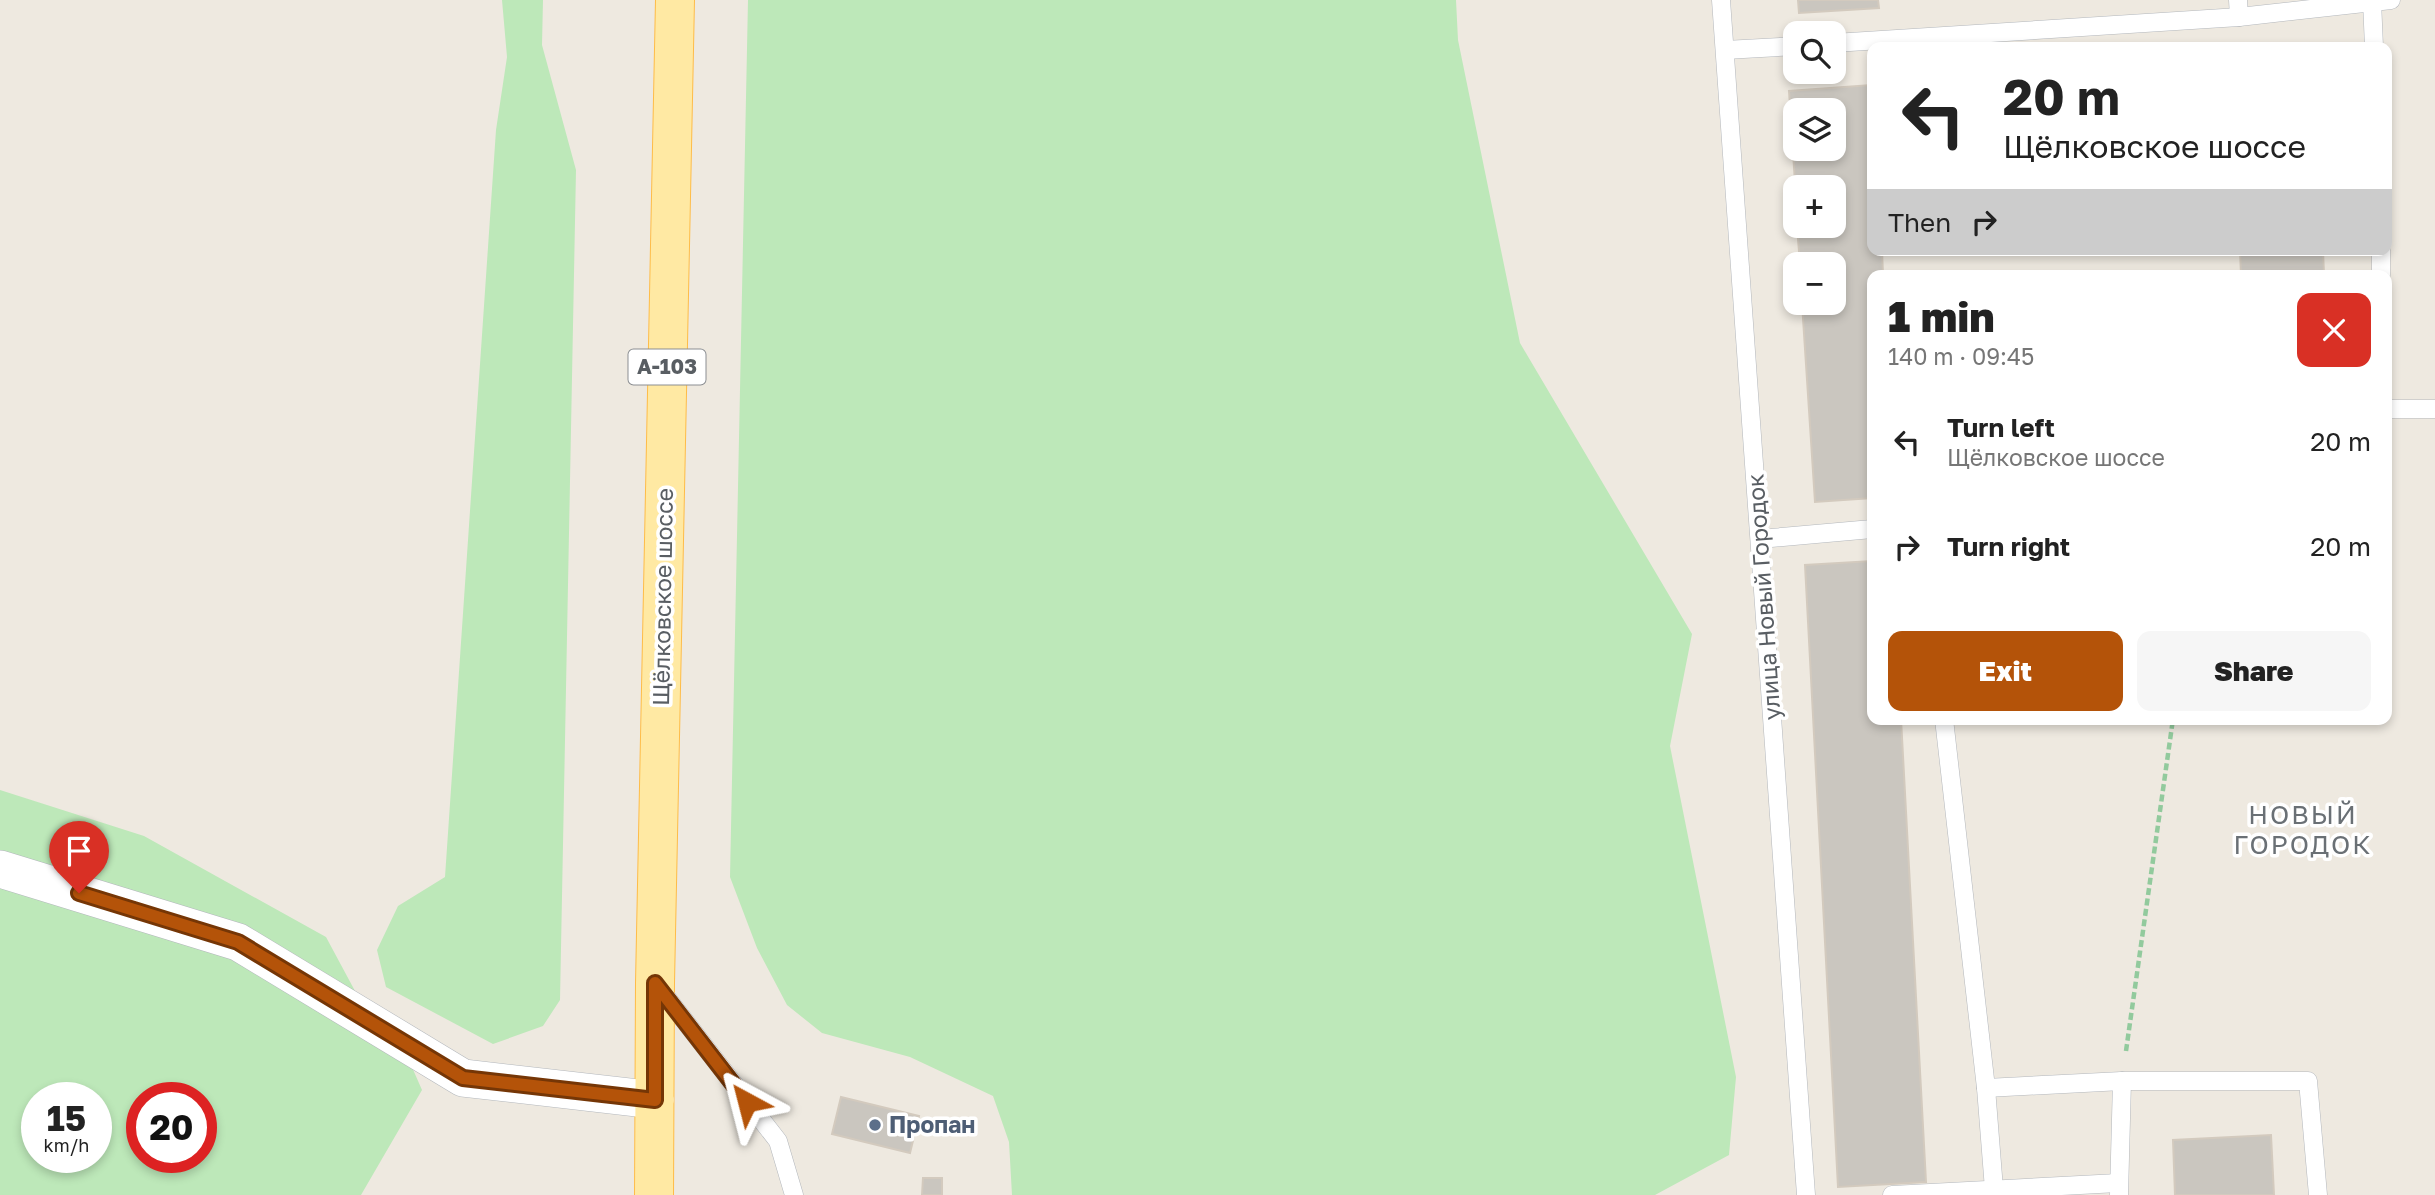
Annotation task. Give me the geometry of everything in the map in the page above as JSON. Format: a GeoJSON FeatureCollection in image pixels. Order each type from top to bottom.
{"type":"FeatureCollection","features":[{"type":"Feature","properties":{"kind":"main road","name":"Щёлковское шоссе"},"geometry":{"type":"LineString","coordinates":[[654,1195],[655,983],[675,0]]}},
{"type":"Feature","properties":{"kind":"street"},"geometry":{"type":"LineString","coordinates":[[0,869],[238,942],[463,1078],[655,1100]]}},
{"type":"Feature","properties":{"kind":"lane","name":"улица Новый Городок"},"geometry":{"type":"LineString","coordinates":[[1721,0],[1807,1195]]}},
{"type":"Feature","properties":{"kind":"lane"},"geometry":{"type":"LineString","coordinates":[[1846,42],[2239,8],[2391,0]]}},
{"type":"Feature","properties":{"kind":"lane"},"geometry":{"type":"LineString","coordinates":[[2372,1],[2374,42]]}},
{"type":"Feature","properties":{"kind":"lane"},"geometry":{"type":"LineString","coordinates":[[1725,50],[1783,47]]}},
{"type":"Feature","properties":{"kind":"lane"},"geometry":{"type":"LineString","coordinates":[[2392,409],[2435,409]]}},
{"type":"Feature","properties":{"kind":"lane"},"geometry":{"type":"LineString","coordinates":[[1760,539],[1867,529]]}},
{"type":"Feature","properties":{"kind":"lane"},"geometry":{"type":"LineString","coordinates":[[1945,725],[1986,1088],[1994,1189]]}},
{"type":"Feature","properties":{"kind":"lane"},"geometry":{"type":"LineString","coordinates":[[655,983],[778,1141],[794,1195]]}},
{"type":"Feature","properties":{"kind":"lane"},"geometry":{"type":"LineString","coordinates":[[1986,1088],[2122,1081],[2308,1081],[2318,1195]]}},
{"type":"Feature","properties":{"kind":"lane"},"geometry":{"type":"LineString","coordinates":[[1892,1195],[1994,1189],[2119,1189],[2122,1081]]}},
{"type":"Feature","properties":{"kind":"path"},"geometry":{"type":"LineString","coordinates":[[2122,1081],[2172,725]]}},
{"type":"Feature","properties":{"kind":"green space"},"geometry":{"type":"Polygon","coordinates":[[[502,0],[543,0],[542,45],[576,170],[560,1000],[543,1026],[493,1044],[386,987],[377,950],[398,906],[445,877],[496,130],[507,57],[502,0]]]}},
{"type":"Feature","properties":{"kind":"green space"},"geometry":{"type":"Polygon","coordinates":[[[748,0],[1456,0],[1458,40],[1520,343],[1692,634],[1670,746],[1736,1077],[1729,1155],[1655,1195],[1012,1195],[1009,1142],[993,1096],[910,1057],[822,1033],[787,1005],[757,948],[730,877],[748,0]]]}},
{"type":"Feature","properties":{"kind":"green space"},"geometry":{"type":"Polygon","coordinates":[[[0,790],[144,836],[326,937],[355,991],[404,1049],[422,1090],[361,1195],[0,1195],[0,790]]]}},
{"type":"Feature","properties":{"kind":"building"},"geometry":{"type":"Polygon","coordinates":[[[1798,0],[1878,0],[1879,8],[1799,13],[1798,0]]]}},
{"type":"Feature","properties":{"kind":"building"},"geometry":{"type":"Polygon","coordinates":[[[1867,85],[1867,256],[1882,256],[1883,270],[1867,270],[1867,498],[1815,502],[1803,315],[1846,315],[1846,252],[1799,252],[1798,238],[1846,238],[1846,175],[1794,175],[1794,161],[1846,161],[1846,98],[1789,98],[1789,91],[1867,85]]]}},
{"type":"Feature","properties":{"kind":"building"},"geometry":{"type":"Polygon","coordinates":[[[2240,256],[2323,256],[2324,270],[2241,270],[2240,256]]]}},
{"type":"Feature","properties":{"kind":"building"},"geometry":{"type":"Polygon","coordinates":[[[1867,561],[1867,725],[1901,725],[1926,1182],[1838,1187],[1805,565],[1867,561]]]}},
{"type":"Feature","properties":{"kind":"building","name":"Пропан"},"geometry":{"type":"Polygon","coordinates":[[[841,1097],[919,1116],[910,1153],[832,1134],[841,1097]]]}},
{"type":"Feature","properties":{"kind":"building"},"geometry":{"type":"Polygon","coordinates":[[[2271,1135],[2274,1195],[2175,1195],[2173,1140],[2271,1135]]]}},
{"type":"Feature","properties":{"kind":"building"},"geometry":{"type":"Polygon","coordinates":[[[923,1178],[942,1178],[942,1195],[922,1195],[923,1178]]]}},
{"type":"Feature","properties":{"kind":"place","name":"Пропан"},"geometry":{"type":"Point","coordinates":[875,1125]}},
{"type":"Feature","properties":{"kind":"district","name":"НОВЫЙ ГОРОДОК"},"geometry":{"type":"Point","coordinates":[2303,830]}},
{"type":"Feature","properties":{"kind":"route"},"geometry":{"type":"LineString","coordinates":[[79,893],[238,942],[463,1078],[655,1100],[655,983],[747,1102]]}}]}
